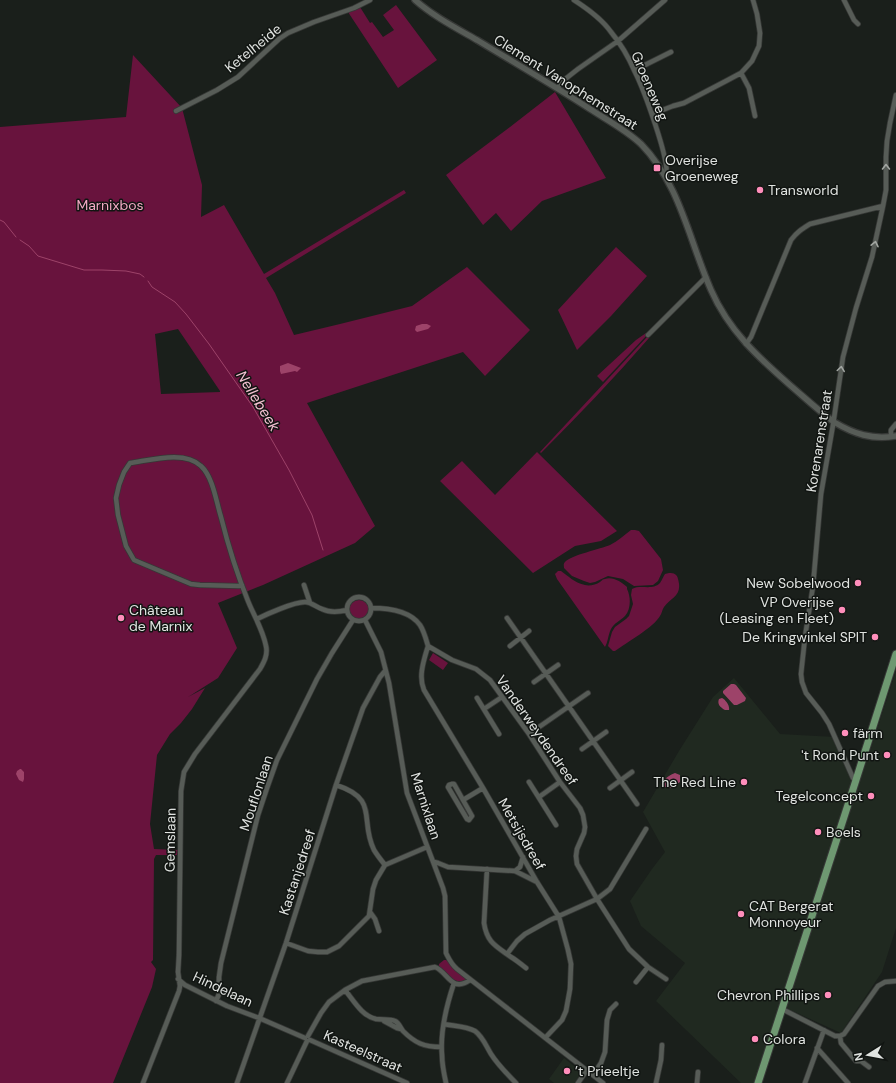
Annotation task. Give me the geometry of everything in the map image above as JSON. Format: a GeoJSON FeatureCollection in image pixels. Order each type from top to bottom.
{"type":"FeatureCollection","features":[{"type":"Feature","properties":{"kind":"main road"},"geometry":{"type":"LineString","coordinates":[[758,1083],[896,654]]}},
{"type":"Feature","properties":{"kind":"street","name":"Ketelheide"},"geometry":{"type":"LineString","coordinates":[[176,111],[217,90],[238,76],[279,39],[288,33],[354,8],[370,0]]}},
{"type":"Feature","properties":{"kind":"street","name":"Clement Vanophemstraat"},"geometry":{"type":"LineString","coordinates":[[415,0],[433,13],[616,125],[640,144],[655,161],[666,177],[675,195],[706,277],[722,311],[746,344],[765,364],[834,422],[865,436],[893,436]]}},
{"type":"Feature","properties":{"kind":"street","name":"Groeneweg"},"geometry":{"type":"LineString","coordinates":[[574,0],[600,20],[618,41],[635,70],[659,137],[667,169],[666,177]]}},
{"type":"Feature","properties":{"kind":"street"},"geometry":{"type":"LineString","coordinates":[[557,88],[564,80],[578,69],[618,41],[665,0]]}},
{"type":"Feature","properties":{"kind":"street"},"geometry":{"type":"LineString","coordinates":[[652,114],[684,103],[741,74],[752,61],[759,46],[760,33],[753,0]]}},
{"type":"Feature","properties":{"kind":"street"},"geometry":{"type":"LineString","coordinates":[[844,0],[854,20],[858,24]]}},
{"type":"Feature","properties":{"kind":"street"},"geometry":{"type":"LineString","coordinates":[[635,70],[671,52]]}},
{"type":"Feature","properties":{"kind":"street"},"geometry":{"type":"LineString","coordinates":[[741,74],[749,88],[755,116]]}},
{"type":"Feature","properties":{"kind":"street","name":"Korenarenstraat"},"geometry":{"type":"LineString","coordinates":[[856,780],[852,778],[826,719],[806,693],[802,678],[805,637],[813,586],[821,494],[834,422],[843,357],[872,257],[883,206],[886,190],[887,141],[896,95]]}},
{"type":"Feature","properties":{"kind":"street"},"geometry":{"type":"LineString","coordinates":[[746,344],[751,337],[791,240],[796,233],[806,226],[822,221],[883,206]]}},
{"type":"Feature","properties":{"kind":"street"},"geometry":{"type":"LineString","coordinates":[[648,335],[706,277]]}},
{"type":"Feature","properties":{"kind":"street"},"geometry":{"type":"LineString","coordinates":[[893,436],[891,430],[896,424]]}},
{"type":"Feature","properties":{"kind":"street","name":"Gemslaan"},"geometry":{"type":"LineString","coordinates":[[143,1083],[180,986],[178,979],[181,791],[184,772],[195,754],[260,669],[267,649],[257,619],[242,585],[225,534],[208,474],[201,466],[190,459],[174,457],[130,463],[124,472],[116,498],[118,515],[126,546],[134,560],[191,584],[242,585]]}},
{"type":"Feature","properties":{"kind":"street"},"geometry":{"type":"LineString","coordinates":[[304,585],[310,603]]}},
{"type":"Feature","properties":{"kind":"street"},"geometry":{"type":"LineString","coordinates":[[359,597],[366,599],[370,603],[371,608],[370,614],[365,620],[360,621],[353,620],[347,610],[350,601],[359,597]]}},
{"type":"Feature","properties":{"kind":"street"},"geometry":{"type":"LineString","coordinates":[[257,619],[296,603],[304,602],[310,603],[326,611],[336,612],[347,610]]}},
{"type":"Feature","properties":{"kind":"street"},"geometry":{"type":"LineString","coordinates":[[371,608],[395,610],[412,617],[420,626],[428,646]]}},
{"type":"Feature","properties":{"kind":"street"},"geometry":{"type":"LineString","coordinates":[[507,618],[637,804]]}},
{"type":"Feature","properties":{"kind":"street","name":"Mouflonlaan"},"geometry":{"type":"LineString","coordinates":[[216,1001],[219,994],[221,963],[258,816],[267,788],[278,760],[317,679],[353,620]]}},
{"type":"Feature","properties":{"kind":"street","name":"Marnixlaan"},"geometry":{"type":"LineString","coordinates":[[365,620],[381,652],[389,683],[407,793],[434,862],[445,896],[446,953],[452,964],[470,980],[546,1037],[603,1083]]}},
{"type":"Feature","properties":{"kind":"street"},"geometry":{"type":"LineString","coordinates":[[510,646],[529,631]]}},
{"type":"Feature","properties":{"kind":"street","name":"Vanderweydendreef"},"geometry":{"type":"LineString","coordinates":[[428,646],[452,660],[476,669],[490,680],[529,734],[560,782],[580,808],[583,815],[585,827],[584,833],[578,844],[576,856],[577,864],[597,899],[630,949],[648,967],[666,979]]}},
{"type":"Feature","properties":{"kind":"street","name":"Metsijsdreef"},"geometry":{"type":"LineString","coordinates":[[428,646],[423,666],[421,684],[559,917],[563,930],[570,957],[570,989],[566,1011],[562,1020],[546,1037]]}},
{"type":"Feature","properties":{"kind":"street"},"geometry":{"type":"LineString","coordinates":[[534,682],[558,665]]}},
{"type":"Feature","properties":{"kind":"street","name":"Kastanjedreef"},"geometry":{"type":"LineString","coordinates":[[237,1083],[286,943],[336,785],[363,708],[380,677],[385,671]]}},
{"type":"Feature","properties":{"kind":"street"},"geometry":{"type":"LineString","coordinates":[[529,734],[588,693]]}},
{"type":"Feature","properties":{"kind":"street"},"geometry":{"type":"LineString","coordinates":[[477,698],[499,734]]}},
{"type":"Feature","properties":{"kind":"street"},"geometry":{"type":"LineString","coordinates":[[484,709],[502,698]]}},
{"type":"Feature","properties":{"kind":"street"},"geometry":{"type":"LineString","coordinates":[[582,748],[606,732]]}},
{"type":"Feature","properties":{"kind":"street"},"geometry":{"type":"LineString","coordinates":[[610,788],[632,772]]}},
{"type":"Feature","properties":{"kind":"street"},"geometry":{"type":"LineString","coordinates":[[529,782],[556,825]]}},
{"type":"Feature","properties":{"kind":"street"},"geometry":{"type":"LineString","coordinates":[[539,797],[560,782]]}},
{"type":"Feature","properties":{"kind":"street"},"geometry":{"type":"LineString","coordinates":[[454,784],[463,800],[472,816],[469,820],[448,787],[449,785],[454,784]]}},
{"type":"Feature","properties":{"kind":"street"},"geometry":{"type":"LineString","coordinates":[[336,785],[357,794],[362,801],[366,811],[368,832],[372,846],[385,865]]}},
{"type":"Feature","properties":{"kind":"street"},"geometry":{"type":"LineString","coordinates":[[463,800],[483,788]]}},
{"type":"Feature","properties":{"kind":"street"},"geometry":{"type":"LineString","coordinates":[[507,954],[517,941],[525,934],[550,920],[597,899],[610,889],[646,829]]}},
{"type":"Feature","properties":{"kind":"street"},"geometry":{"type":"LineString","coordinates":[[286,943],[308,951],[318,952],[327,952],[339,946],[370,916],[373,889],[376,880],[385,865],[427,847]]}},
{"type":"Feature","properties":{"kind":"street"},"geometry":{"type":"LineString","coordinates":[[514,871],[520,867],[523,858]]}},
{"type":"Feature","properties":{"kind":"street"},"geometry":{"type":"LineString","coordinates":[[434,862],[448,867],[514,871],[537,882]]}},
{"type":"Feature","properties":{"kind":"street"},"geometry":{"type":"LineString","coordinates":[[438,874],[448,867]]}},
{"type":"Feature","properties":{"kind":"street"},"geometry":{"type":"LineString","coordinates":[[487,869],[484,923],[488,938],[493,945],[526,968]]}},
{"type":"Feature","properties":{"kind":"street"},"geometry":{"type":"LineString","coordinates":[[370,912],[375,919],[379,931]]}},
{"type":"Feature","properties":{"kind":"street"},"geometry":{"type":"LineString","coordinates":[[288,1083],[307,1039],[321,1013],[329,1002],[345,990],[362,981],[435,967],[440,969],[446,977],[454,983],[466,983],[470,980]]}},
{"type":"Feature","properties":{"kind":"street"},"geometry":{"type":"LineString","coordinates":[[636,982],[648,967]]}},
{"type":"Feature","properties":{"kind":"street","name":"Hindelaan"},"geometry":{"type":"LineString","coordinates":[[178,979],[185,985],[216,1001],[259,1018]]}},
{"type":"Feature","properties":{"kind":"street"},"geometry":{"type":"LineString","coordinates":[[782,1009],[835,1036],[840,1036],[844,1034],[878,986],[885,982],[896,981]]}},
{"type":"Feature","properties":{"kind":"street"},"geometry":{"type":"LineString","coordinates":[[446,1083],[441,1047],[444,1024],[454,983]]}},
{"type":"Feature","properties":{"kind":"street"},"geometry":{"type":"LineString","coordinates":[[345,990],[360,1009],[367,1015],[384,1021],[397,1028],[401,1028],[416,1042],[425,1046],[441,1047]]}},
{"type":"Feature","properties":{"kind":"street"},"geometry":{"type":"LineString","coordinates":[[593,1075],[601,1063],[605,1052],[607,1020],[610,1010],[616,1004]]}},
{"type":"Feature","properties":{"kind":"street","name":"Kasteelstraat"},"geometry":{"type":"LineString","coordinates":[[259,1018],[407,1083]]}},
{"type":"Feature","properties":{"kind":"street"},"geometry":{"type":"LineString","coordinates":[[444,1024],[467,1028],[475,1032],[482,1038],[491,1054],[516,1083]]}},
{"type":"Feature","properties":{"kind":"street"},"geometry":{"type":"LineString","coordinates":[[805,1083],[824,1030]]}},
{"type":"Feature","properties":{"kind":"street"},"geometry":{"type":"LineString","coordinates":[[840,1036],[841,1042],[856,1061],[861,1061],[869,1067]]}},
{"type":"Feature","properties":{"kind":"street"},"geometry":{"type":"LineString","coordinates":[[656,1083],[661,1060],[662,1045]]}},
{"type":"Feature","properties":{"kind":"street"},"geometry":{"type":"LineString","coordinates":[[817,1048],[848,1083]]}},
{"type":"Feature","properties":{"kind":"street"},"geometry":{"type":"LineString","coordinates":[[578,1083],[587,1070]]}},
{"type":"Feature","properties":{"kind":"street"},"geometry":{"type":"LineString","coordinates":[[697,1083],[698,1072]]}},
{"type":"Feature","properties":{"kind":"shaded area"},"geometry":{"type":"Polygon","coordinates":[[[422,324],[431,326],[428,329],[417,332],[415,330],[416,326],[422,324]]]}},
{"type":"Feature","properties":{"kind":"shaded area"},"geometry":{"type":"Polygon","coordinates":[[[288,363],[301,368],[297,372],[295,371],[281,374],[280,366],[288,363]]]}},
{"type":"Feature","properties":{"kind":"shaded area"},"geometry":{"type":"Polygon","coordinates":[[[896,671],[896,928],[882,972],[841,1033],[786,1008],[896,671]]]}},
{"type":"Feature","properties":{"kind":"shaded area"},"geometry":{"type":"Polygon","coordinates":[[[734,678],[780,734],[835,737],[853,776],[755,1083],[741,1083],[656,1001],[685,963],[641,926],[630,901],[665,852],[643,812],[713,697],[734,678]]]}},
{"type":"Feature","properties":{"kind":"shaded area"},"geometry":{"type":"Polygon","coordinates":[[[731,684],[736,685],[746,698],[745,701],[734,705],[723,693],[723,691],[731,684]]]}},
{"type":"Feature","properties":{"kind":"shaded area"},"geometry":{"type":"Polygon","coordinates":[[[722,698],[727,703],[729,710],[725,710],[719,705],[719,699],[722,698]]]}},
{"type":"Feature","properties":{"kind":"shaded area"},"geometry":{"type":"Polygon","coordinates":[[[20,769],[24,772],[23,782],[19,780],[16,774],[20,769]]]}},
{"type":"Feature","properties":{"kind":"shaded area"},"geometry":{"type":"Polygon","coordinates":[[[675,773],[680,775],[680,782],[671,788],[665,787],[663,782],[664,780],[668,776],[675,773]]]}},
{"type":"Feature","properties":{"kind":"shaded area","name":"’t Prieeltje"},"geometry":{"type":"Polygon","coordinates":[[[564,1058],[579,1070],[580,1075],[575,1083],[554,1083],[549,1079],[564,1058]]]}},
{"type":"Feature","properties":{"kind":"green space"},"geometry":{"type":"Polygon","coordinates":[[[396,5],[437,60],[398,88],[348,12],[360,7],[370,23],[372,22],[383,37],[394,30],[383,15],[396,5]]]}},
{"type":"Feature","properties":{"kind":"green space","name":"Marnixbos"},"geometry":{"type":"Polygon","coordinates":[[[133,55],[182,108],[202,185],[201,217],[224,205],[264,274],[404,190],[406,193],[266,278],[275,293],[294,335],[412,306],[467,267],[530,330],[485,376],[463,352],[307,403],[375,526],[355,543],[263,585],[218,603],[237,648],[218,678],[188,697],[205,688],[192,709],[170,734],[157,755],[150,824],[154,849],[178,850],[177,855],[156,855],[154,859],[153,960],[151,962],[156,969],[152,987],[113,1083],[0,1083],[0,127],[126,117],[133,55]],[[178,329],[155,334],[161,394],[220,391],[178,329]]]}},
{"type":"Feature","properties":{"kind":"green space"},"geometry":{"type":"Polygon","coordinates":[[[555,92],[606,178],[542,201],[511,231],[496,213],[483,225],[446,175],[555,92]]]}},
{"type":"Feature","properties":{"kind":"green space"},"geometry":{"type":"Polygon","coordinates":[[[616,247],[647,276],[611,316],[577,350],[558,310],[616,247]]]}},
{"type":"Feature","properties":{"kind":"green space"},"geometry":{"type":"Polygon","coordinates":[[[646,333],[647,335],[603,382],[597,376],[636,340],[646,333]]]}},
{"type":"Feature","properties":{"kind":"green space"},"geometry":{"type":"Polygon","coordinates":[[[647,337],[649,338],[623,368],[541,453],[540,452],[647,337]]]}},
{"type":"Feature","properties":{"kind":"green space"},"geometry":{"type":"Polygon","coordinates":[[[537,452],[617,531],[601,541],[575,546],[533,573],[440,481],[462,461],[495,495],[537,452]]]}},
{"type":"Feature","properties":{"kind":"green space"},"geometry":{"type":"Polygon","coordinates":[[[631,530],[639,531],[661,559],[663,570],[658,581],[653,585],[634,586],[623,579],[608,576],[590,583],[572,576],[564,568],[564,564],[568,559],[610,545],[631,530]]]}},
{"type":"Feature","properties":{"kind":"green space"},"geometry":{"type":"Polygon","coordinates":[[[558,571],[561,571],[575,581],[585,585],[595,585],[603,580],[611,578],[620,581],[627,587],[630,599],[627,613],[612,627],[605,647],[557,579],[555,574],[558,571]]]}},
{"type":"Feature","properties":{"kind":"green space"},"geometry":{"type":"Polygon","coordinates":[[[665,574],[675,574],[678,577],[679,589],[676,596],[664,607],[660,616],[652,625],[613,651],[608,646],[612,632],[615,627],[629,616],[633,604],[631,595],[632,589],[639,587],[654,587],[660,583],[665,574]]]}},
{"type":"Feature","properties":{"kind":"green space"},"geometry":{"type":"Polygon","coordinates":[[[359,600],[366,603],[369,610],[366,617],[359,620],[352,617],[349,610],[352,603],[359,600]]]}},
{"type":"Feature","properties":{"kind":"green space"},"geometry":{"type":"Polygon","coordinates":[[[433,653],[448,663],[443,670],[429,660],[433,653]]]}},
{"type":"Feature","properties":{"kind":"green space"},"geometry":{"type":"Polygon","coordinates":[[[444,960],[448,961],[466,979],[465,981],[461,982],[454,980],[444,972],[439,964],[444,960]]]}},
{"type":"Feature","properties":{"kind":"waterway","name":"Nellebeek"},"geometry":{"type":"LineString","coordinates":[[0,220],[4,222],[16,237]]}},
{"type":"Feature","properties":{"kind":"waterway","name":"Nellebeek"},"geometry":{"type":"LineString","coordinates":[[20,240],[29,246],[38,256],[84,270],[126,271],[140,274],[144,277]]}},
{"type":"Feature","properties":{"kind":"waterway","name":"Nellebeek"},"geometry":{"type":"LineString","coordinates":[[148,281],[152,287],[175,302],[186,314],[253,407],[289,470],[312,515],[323,550]]}},
{"type":"Feature","properties":{"kind":"place","name":"Overijse Groeneweg"},"geometry":{"type":"Point","coordinates":[657,168]}},
{"type":"Feature","properties":{"kind":"place","name":"Transworld"},"geometry":{"type":"Point","coordinates":[760,190]}},
{"type":"Feature","properties":{"kind":"place","name":"New Sobelwood"},"geometry":{"type":"Point","coordinates":[858,583]}},
{"type":"Feature","properties":{"kind":"place","name":"VP Overijse (Leasing en Fleet)"},"geometry":{"type":"Point","coordinates":[842,610]}},
{"type":"Feature","properties":{"kind":"place","name":"Château de Marnix"},"geometry":{"type":"Point","coordinates":[121,618]}},
{"type":"Feature","properties":{"kind":"place","name":"De Kringwinkel SPIT"},"geometry":{"type":"Point","coordinates":[875,637]}},
{"type":"Feature","properties":{"kind":"place","name":"färm"},"geometry":{"type":"Point","coordinates":[845,733]}},
{"type":"Feature","properties":{"kind":"place","name":"'t Rond Punt"},"geometry":{"type":"Point","coordinates":[887,755]}},
{"type":"Feature","properties":{"kind":"place","name":"The Red Line"},"geometry":{"type":"Point","coordinates":[744,782]}},
{"type":"Feature","properties":{"kind":"place","name":"Tegelconcept"},"geometry":{"type":"Point","coordinates":[871,796]}},
{"type":"Feature","properties":{"kind":"place","name":"Boels"},"geometry":{"type":"Point","coordinates":[818,832]}},
{"type":"Feature","properties":{"kind":"place","name":"CAT Bergerat Monnoyeur"},"geometry":{"type":"Point","coordinates":[741,914]}},
{"type":"Feature","properties":{"kind":"place","name":"Chevron Phillips"},"geometry":{"type":"Point","coordinates":[828,995]}},
{"type":"Feature","properties":{"kind":"place","name":"Colora"},"geometry":{"type":"Point","coordinates":[755,1039]}},
{"type":"Feature","properties":{"kind":"place","name":"’t Prieeltje"},"geometry":{"type":"Point","coordinates":[567,1071]}}]}
